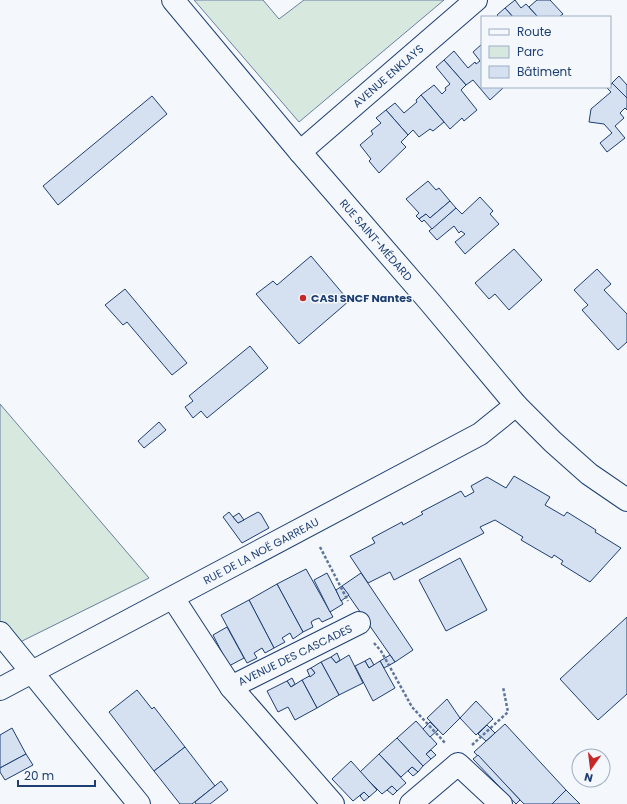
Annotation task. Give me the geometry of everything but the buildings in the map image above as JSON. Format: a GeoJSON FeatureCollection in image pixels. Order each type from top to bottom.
{"type":"FeatureCollection","features":[{"type":"Feature","properties":{"kind":"street","name":"RUE SAINT-MÉDARD"},"geometry":{"type":"LineString","coordinates":[[174,0],[300,152],[429,301],[516,405],[552,442],[589,474],[627,500]]}},
{"type":"Feature","properties":{"kind":"street","name":"AVENUE ENKLAYS"},"geometry":{"type":"LineString","coordinates":[[300,152],[476,0]]}},
{"type":"Feature","properties":{"kind":"street","name":"RUE DE LA NOË GARREAU"},"geometry":{"type":"LineString","coordinates":[[0,689],[480,434],[516,405]]}},
{"type":"Feature","properties":{"kind":"street","name":"AVENUE DES CASCADES"},"geometry":{"type":"LineString","coordinates":[[173,598],[231,687],[333,804]]}},
{"type":"Feature","properties":{"kind":"street","name":"AVENUE DES CASCADES"},"geometry":{"type":"LineString","coordinates":[[231,687],[359,623]]}},
{"type":"Feature","properties":{"kind":"street"},"geometry":{"type":"LineString","coordinates":[[0,633],[139,804]]}},
{"type":"Feature","properties":{"kind":"street"},"geometry":{"type":"LineString","coordinates":[[411,804],[456,758],[501,804]]}},
{"type":"Feature","properties":{"kind":"path"},"geometry":{"type":"LineString","coordinates":[[309,526],[359,623],[381,651],[412,707],[456,758],[508,712],[503,687]]}},
{"type":"Feature","properties":{"kind":"green space"},"geometry":{"type":"Polygon","coordinates":[[[194,0],[263,0],[279,19],[304,0],[444,0],[299,122],[194,0]]]}},
{"type":"Feature","properties":{"kind":"green space"},"geometry":{"type":"Polygon","coordinates":[[[0,404],[149,578],[0,652],[0,404]]]}},
{"type":"Feature","properties":{"kind":"place","name":"CASI SNCF Nantes"},"geometry":{"type":"Point","coordinates":[303,298]}}]}
